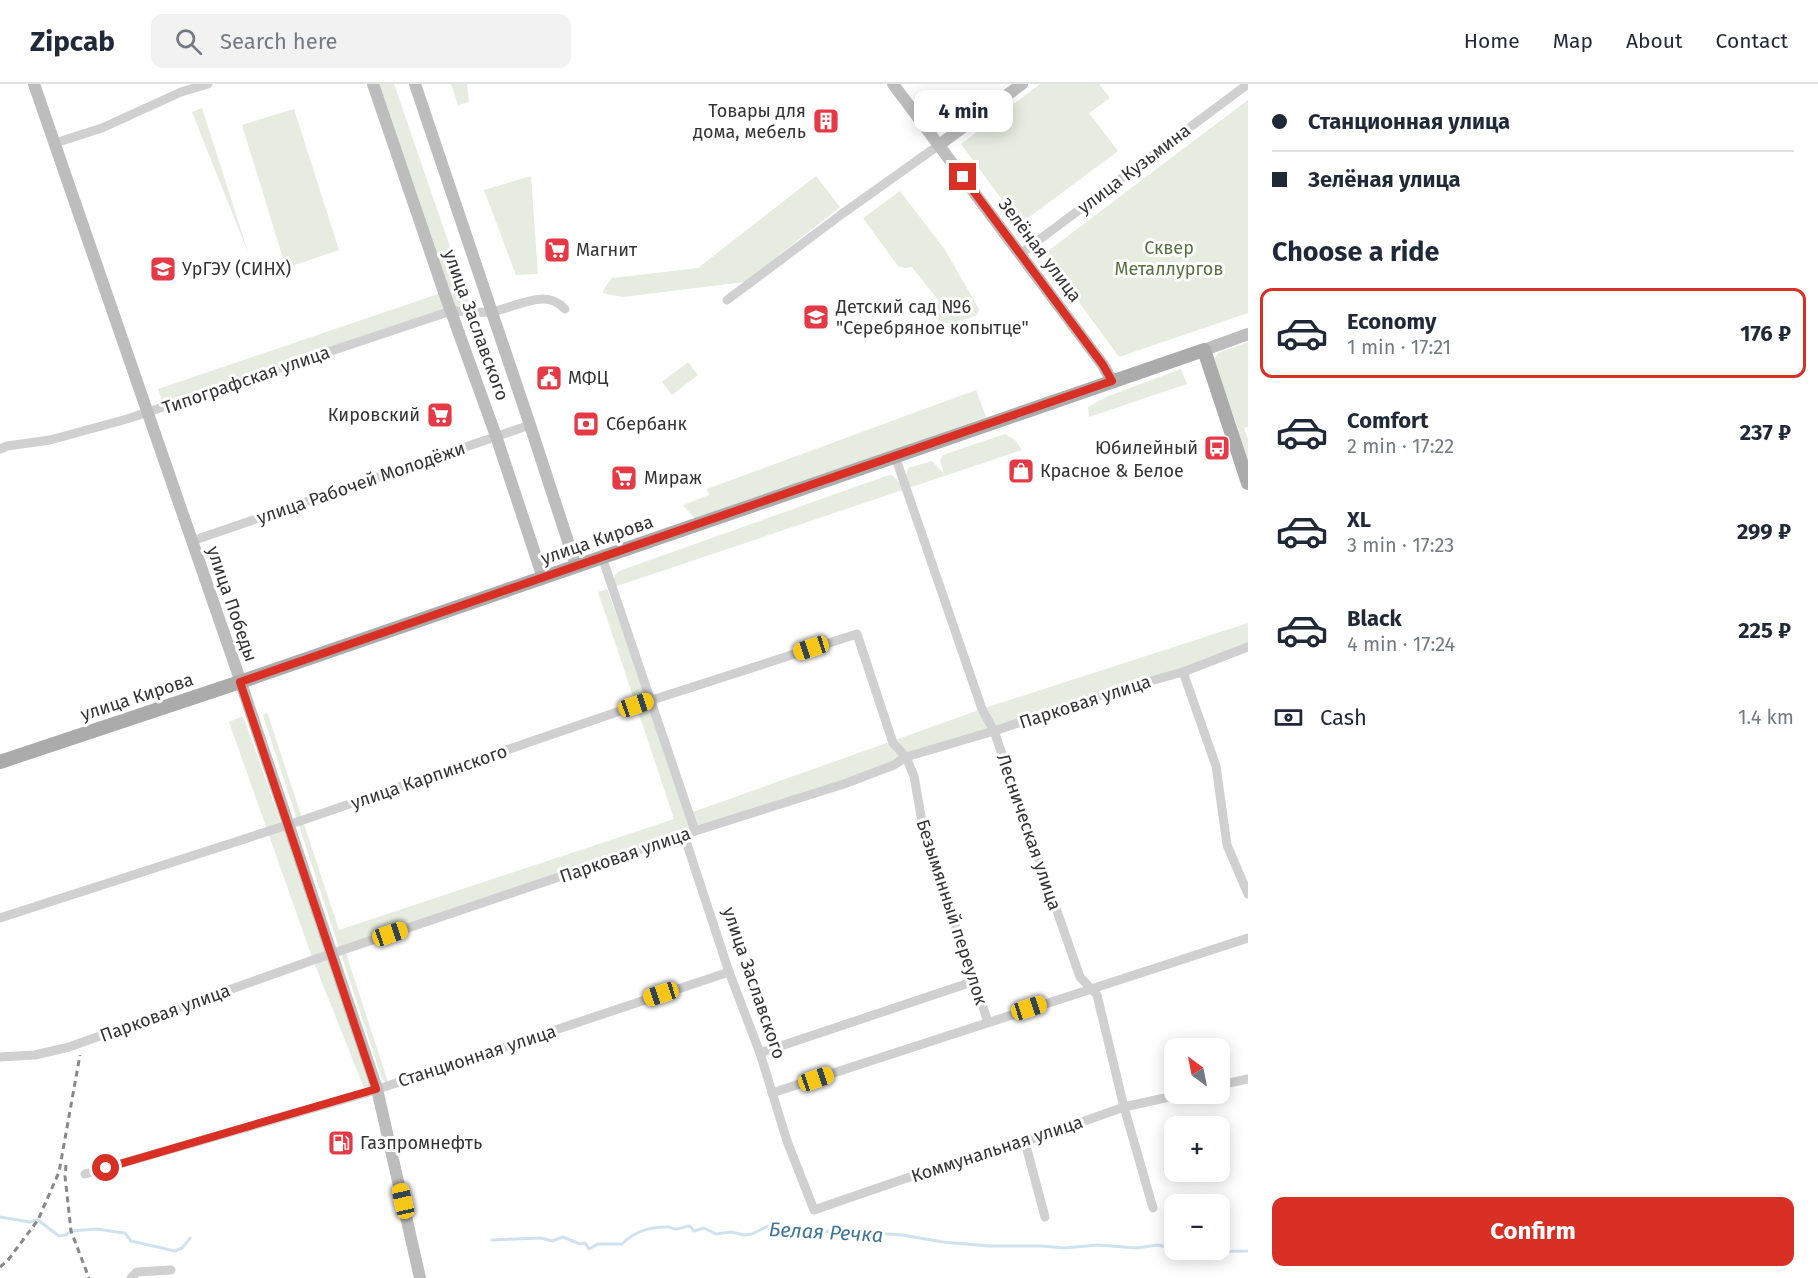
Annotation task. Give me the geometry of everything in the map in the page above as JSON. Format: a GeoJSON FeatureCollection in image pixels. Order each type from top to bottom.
{"type":"FeatureCollection","features":[{"type":"Feature","properties":{"kind":"main road","name":"улица Кирова"},"geometry":{"type":"LineString","coordinates":[[0,762],[240,682],[1204,350]]}},
{"type":"Feature","properties":{"kind":"main road"},"geometry":{"type":"LineString","coordinates":[[1204,350],[1248,483]]}},
{"type":"Feature","properties":{"kind":"street","name":"улица Победы"},"geometry":{"type":"LineString","coordinates":[[34,84],[289,824],[376,1089],[420,1278]]}},
{"type":"Feature","properties":{"kind":"street"},"geometry":{"type":"LineString","coordinates":[[55,143],[102,128],[181,92],[208,84]]}},
{"type":"Feature","properties":{"kind":"street","name":"улица Заславского"},"geometry":{"type":"LineString","coordinates":[[373,84],[543,578]]}},
{"type":"Feature","properties":{"kind":"street","name":"улица Заславского"},"geometry":{"type":"LineString","coordinates":[[415,84],[576,566]]}},
{"type":"Feature","properties":{"kind":"street","name":"Зелёная улица"},"geometry":{"type":"LineString","coordinates":[[893,84],[1103,365],[1112,381]]}},
{"type":"Feature","properties":{"kind":"street"},"geometry":{"type":"LineString","coordinates":[[727,300],[1023,84]]}},
{"type":"Feature","properties":{"kind":"street","name":"улица Кузьмина"},"geometry":{"type":"LineString","coordinates":[[1020,254],[1248,84]]}},
{"type":"Feature","properties":{"kind":"street"},"geometry":{"type":"LineString","coordinates":[[491,312],[519,303],[545,299],[558,302],[565,309]]}},
{"type":"Feature","properties":{"kind":"street","name":"Типографская улица"},"geometry":{"type":"LineString","coordinates":[[0,449],[50,440],[148,413],[451,310],[491,312]]}},
{"type":"Feature","properties":{"kind":"street"},"geometry":{"type":"LineString","coordinates":[[1204,350],[1248,334]]}},
{"type":"Feature","properties":{"kind":"street","name":"улица Рабочей Молодёжи"},"geometry":{"type":"LineString","coordinates":[[192,541],[530,425]]}},
{"type":"Feature","properties":{"kind":"street","name":"Лесническая улица"},"geometry":{"type":"LineString","coordinates":[[895,456],[982,709],[994,731],[1080,977],[1097,995],[1124,1107],[1153,1208]]}},
{"type":"Feature","properties":{"kind":"street"},"geometry":{"type":"LineString","coordinates":[[602,557],[695,831]]}},
{"type":"Feature","properties":{"kind":"street","name":"улица Карпинского"},"geometry":{"type":"LineString","coordinates":[[0,918],[289,824],[652,700],[857,634]]}},
{"type":"Feature","properties":{"kind":"street","name":"Безымянный переулок"},"geometry":{"type":"LineString","coordinates":[[857,634],[893,743],[906,757],[914,776],[924,833],[988,1022]]}},
{"type":"Feature","properties":{"kind":"street","name":"Парковая улица"},"geometry":{"type":"LineString","coordinates":[[0,1057],[35,1055],[69,1047],[332,954],[695,831],[844,784],[894,765],[906,757],[994,731],[1114,691],[1183,672],[1248,647]]}},
{"type":"Feature","properties":{"kind":"street"},"geometry":{"type":"LineString","coordinates":[[1183,672],[1216,766],[1227,845],[1248,894]]}},
{"type":"Feature","properties":{"kind":"street","name":"улица Заславского"},"geometry":{"type":"LineString","coordinates":[[684,835],[729,972],[760,1053],[788,1141],[814,1210]]}},
{"type":"Feature","properties":{"kind":"street"},"geometry":{"type":"LineString","coordinates":[[772,1093],[1248,938]]}},
{"type":"Feature","properties":{"kind":"street","name":"Станционная улица"},"geometry":{"type":"LineString","coordinates":[[85,1174],[376,1089],[729,972]]}},
{"type":"Feature","properties":{"kind":"street"},"geometry":{"type":"LineString","coordinates":[[760,1053],[975,981]]}},
{"type":"Feature","properties":{"kind":"street"},"geometry":{"type":"LineString","coordinates":[[1230,1082],[1248,1078]]}},
{"type":"Feature","properties":{"kind":"street","name":"Коммунальная улица"},"geometry":{"type":"LineString","coordinates":[[814,1210],[956,1161],[1025,1142],[1124,1107],[1164,1098]]}},
{"type":"Feature","properties":{"kind":"street"},"geometry":{"type":"LineString","coordinates":[[1025,1142],[1045,1217]]}},
{"type":"Feature","properties":{"kind":"street"},"geometry":{"type":"LineString","coordinates":[[131,1278],[137,1272],[171,1270]]}},
{"type":"Feature","properties":{"kind":"green space"},"geometry":{"type":"Polygon","coordinates":[[[373,84],[394,84],[470,305],[164,407],[158,389],[444,292],[373,84]]]}},
{"type":"Feature","properties":{"kind":"green space"},"geometry":{"type":"Polygon","coordinates":[[[451,84],[467,84],[469,102],[458,105],[451,84]]]}},
{"type":"Feature","properties":{"kind":"green space"},"geometry":{"type":"Polygon","coordinates":[[[1040,84],[1099,84],[1110,98],[1089,113],[1118,151],[1020,224],[961,144],[1040,84]]]}},
{"type":"Feature","properties":{"kind":"green space","name":"Сквер Металлургов"},"geometry":{"type":"Polygon","coordinates":[[[1248,100],[1248,313],[1119,357],[1044,254],[1248,100]]]}},
{"type":"Feature","properties":{"kind":"green space"},"geometry":{"type":"Polygon","coordinates":[[[202,108],[249,255],[192,112],[202,108]]]}},
{"type":"Feature","properties":{"kind":"green space"},"geometry":{"type":"Polygon","coordinates":[[[294,109],[339,250],[286,268],[242,125],[294,109]]]}},
{"type":"Feature","properties":{"kind":"green space"},"geometry":{"type":"Polygon","coordinates":[[[531,176],[538,274],[516,275],[484,190],[531,176]]]}},
{"type":"Feature","properties":{"kind":"green space"},"geometry":{"type":"Polygon","coordinates":[[[816,176],[840,207],[745,282],[622,297],[603,293],[612,278],[698,268],[816,176]]]}},
{"type":"Feature","properties":{"kind":"green space"},"geometry":{"type":"Polygon","coordinates":[[[900,191],[945,250],[979,309],[977,315],[958,322],[940,321],[934,309],[939,301],[912,267],[898,266],[863,218],[900,191]]]}},
{"type":"Feature","properties":{"kind":"green space"},"geometry":{"type":"Polygon","coordinates":[[[1248,342],[1248,427],[1244,428],[1248,439],[1248,469],[1236,431],[1239,430],[1212,362],[1218,353],[1248,342]]]}},
{"type":"Feature","properties":{"kind":"green space"},"geometry":{"type":"Polygon","coordinates":[[[688,362],[698,375],[672,395],[662,382],[688,362]]]}},
{"type":"Feature","properties":{"kind":"green space"},"geometry":{"type":"Polygon","coordinates":[[[1181,369],[1187,384],[1089,417],[1088,407],[1106,397],[1181,369]]]}},
{"type":"Feature","properties":{"kind":"green space"},"geometry":{"type":"Polygon","coordinates":[[[976,390],[986,417],[697,521],[683,505],[709,495],[707,489],[976,390]]]}},
{"type":"Feature","properties":{"kind":"green space"},"geometry":{"type":"Polygon","coordinates":[[[1005,434],[1015,440],[1022,450],[611,588],[615,575],[619,571],[886,476],[892,475],[904,487],[908,468],[932,461],[944,474],[940,460],[943,455],[1005,434]]]}},
{"type":"Feature","properties":{"kind":"green space"},"geometry":{"type":"Polygon","coordinates":[[[607,589],[690,813],[982,709],[1248,623],[1248,647],[345,950],[389,1085],[382,1079],[263,716],[267,712],[339,930],[674,819],[598,592],[607,589]]]}},
{"type":"Feature","properties":{"kind":"green space"},"geometry":{"type":"Polygon","coordinates":[[[243,716],[324,944],[371,1091],[366,1093],[313,960],[229,722],[243,716]]]}},
{"type":"Feature","properties":{"kind":"waterway","name":"Белая Речка"},"geometry":{"type":"LineString","coordinates":[[0,1217],[30,1222],[38,1220],[59,1236],[71,1231],[97,1229],[125,1233],[131,1241],[175,1251],[182,1248],[190,1238]]}},
{"type":"Feature","properties":{"kind":"waterway","name":"Белая Речка"},"geometry":{"type":"LineString","coordinates":[[492,1240],[541,1238],[552,1241],[563,1237],[580,1244],[585,1243],[589,1249],[598,1244],[622,1244],[637,1233],[654,1228],[676,1229],[690,1226],[694,1231],[704,1228],[716,1234],[731,1232],[744,1235],[752,1234],[768,1226],[797,1228],[805,1233],[846,1230],[862,1236],[875,1233],[902,1235],[943,1242],[989,1246],[1064,1248],[1098,1245],[1137,1248],[1164,1246]]}},
{"type":"Feature","properties":{"kind":"waterway","name":"Белая Речка"},"geometry":{"type":"LineString","coordinates":[[1230,1251],[1248,1251]]}},
{"type":"Feature","properties":{"kind":"railway"},"geometry":{"type":"LineString","coordinates":[[0,1267],[8,1260],[38,1220],[59,1172],[80,1055]]}},
{"type":"Feature","properties":{"kind":"railway"},"geometry":{"type":"LineString","coordinates":[[66,1165],[65,1176],[71,1231],[89,1278]]}},
{"type":"Feature","properties":{"kind":"place","name":"Товары для дома, мебель"},"geometry":{"type":"Point","coordinates":[826,121]}},
{"type":"Feature","properties":{"kind":"place","name":"Магнит"},"geometry":{"type":"Point","coordinates":[557,250]}},
{"type":"Feature","properties":{"kind":"place","name":"УрГЭУ (СИНХ)"},"geometry":{"type":"Point","coordinates":[163,269]}},
{"type":"Feature","properties":{"kind":"place","name":"Детский сад №6 \"Серебряное копытце\""},"geometry":{"type":"Point","coordinates":[816,317]}},
{"type":"Feature","properties":{"kind":"place","name":"МФЦ"},"geometry":{"type":"Point","coordinates":[549,378]}},
{"type":"Feature","properties":{"kind":"place","name":"Кировский"},"geometry":{"type":"Point","coordinates":[440,415]}},
{"type":"Feature","properties":{"kind":"place","name":"Сбербанк"},"geometry":{"type":"Point","coordinates":[586,424]}},
{"type":"Feature","properties":{"kind":"place","name":"Юбилейный"},"geometry":{"type":"Point","coordinates":[1217,448]}},
{"type":"Feature","properties":{"kind":"place","name":"Красное & Белое"},"geometry":{"type":"Point","coordinates":[1021,471]}},
{"type":"Feature","properties":{"kind":"place","name":"Мираж"},"geometry":{"type":"Point","coordinates":[624,478]}},
{"type":"Feature","properties":{"kind":"place","name":"Газпромнефть"},"geometry":{"type":"Point","coordinates":[341,1143]}},
{"type":"Feature","properties":{"kind":"route"},"geometry":{"type":"LineString","coordinates":[[106,1168],[376,1089],[240,682],[1112,381],[1103,365],[963,177]]}}]}
